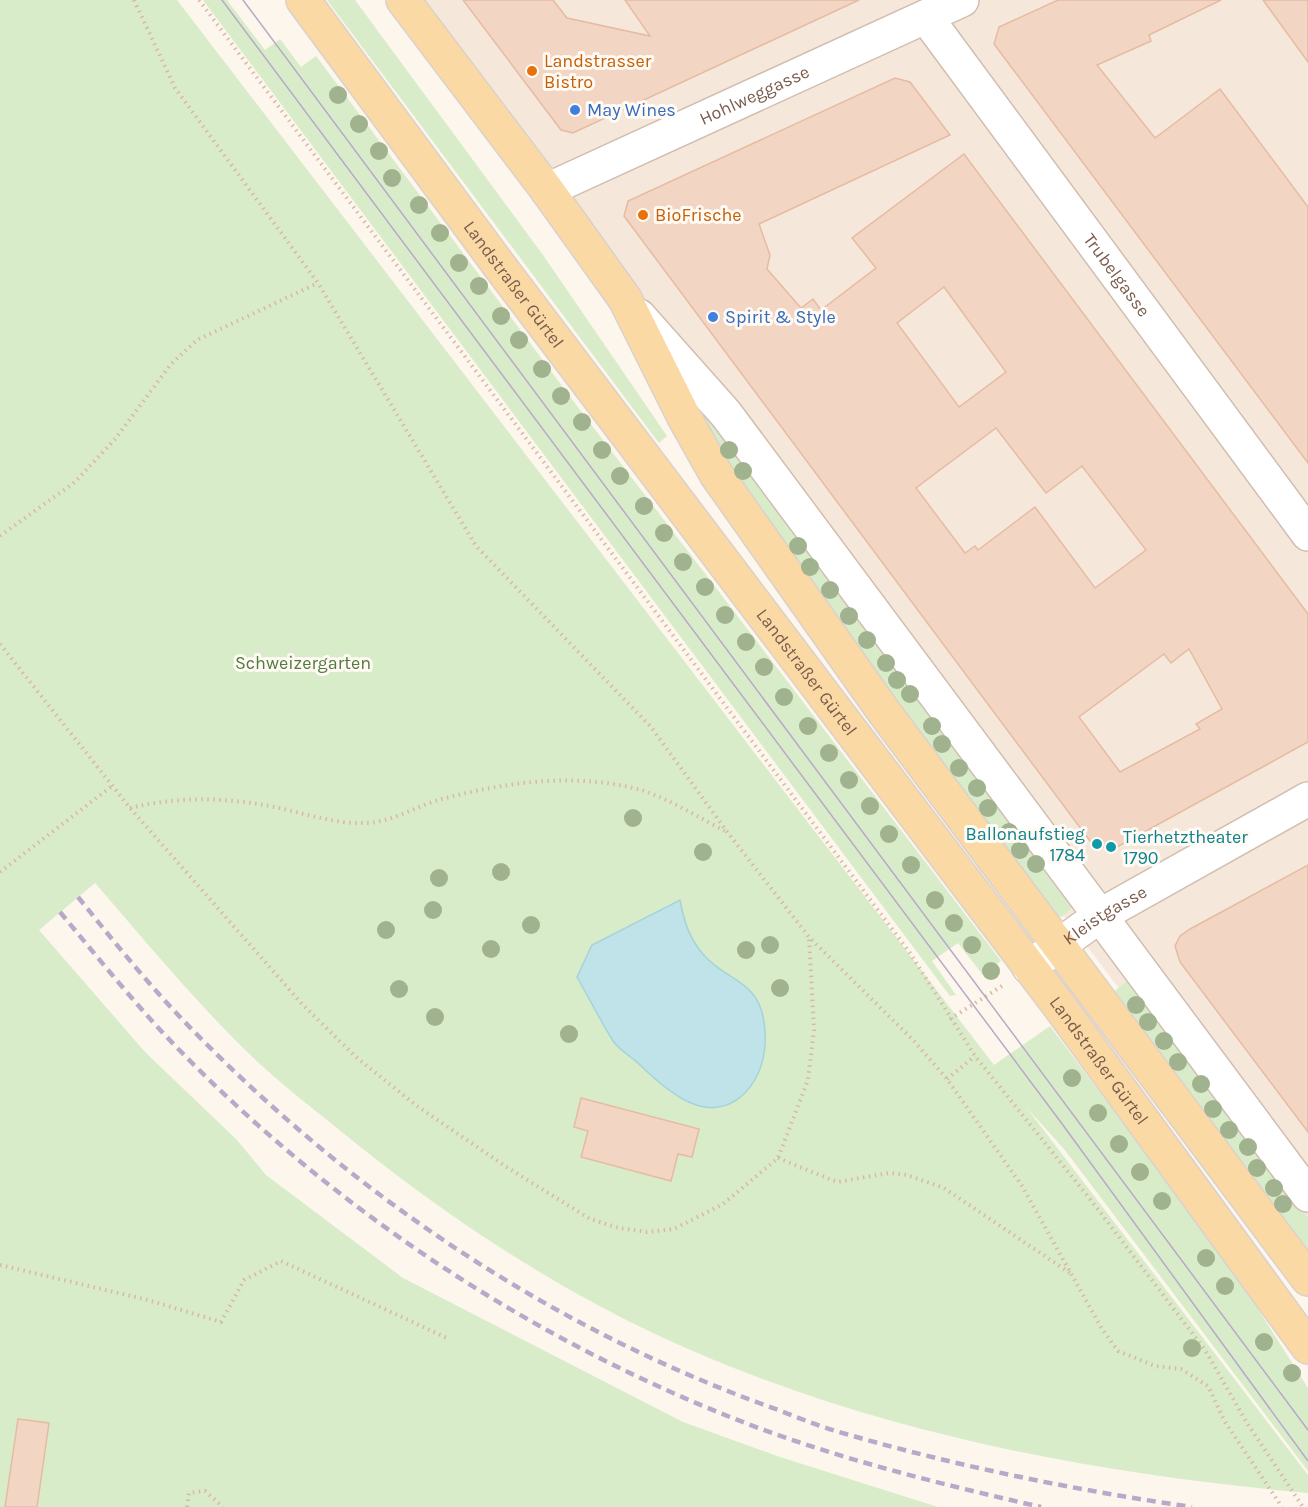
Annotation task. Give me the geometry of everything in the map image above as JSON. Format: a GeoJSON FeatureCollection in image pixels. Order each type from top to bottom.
{"type":"FeatureCollection","features":[{"type":"Feature","properties":{"kind":"main road","name":"Landstraßer Gürtel"},"geometry":{"type":"LineString","coordinates":[[303,0],[498,264],[767,617],[1018,975],[1308,1347]]}},
{"type":"Feature","properties":{"kind":"main road","name":"Landstraßer Gürtel"},"geometry":{"type":"LineString","coordinates":[[403,0],[548,189],[625,299],[684,417],[716,474],[884,712],[1308,1279]]}},
{"type":"Feature","properties":{"kind":"street","name":"Hohlweggasse"},"geometry":{"type":"LineString","coordinates":[[548,189],[962,0]]}},
{"type":"Feature","properties":{"kind":"street","name":"Trubelgasse"},"geometry":{"type":"LineString","coordinates":[[926,17],[1308,534]]}},
{"type":"Feature","properties":{"kind":"street","name":"Landstraßer Gürtel"},"geometry":{"type":"LineString","coordinates":[[625,299],[726,414],[1308,1195]]}},
{"type":"Feature","properties":{"kind":"street","name":"Kleistgasse"},"geometry":{"type":"LineString","coordinates":[[1018,975],[1101,915],[1308,799]]}},
{"type":"Feature","properties":{"kind":"path"},"geometry":{"type":"LineString","coordinates":[[135,0],[174,88],[318,283],[477,546],[651,727],[728,833],[809,937],[914,1041],[947,1079],[1022,1186],[1102,1329],[1118,1351],[1155,1365],[1181,1369],[1208,1386],[1225,1422],[1282,1507]]}},
{"type":"Feature","properties":{"kind":"path"},"geometry":{"type":"LineString","coordinates":[[199,0],[910,953],[975,1056],[1090,1199],[1205,1350],[1303,1507]]}},
{"type":"Feature","properties":{"kind":"path"},"geometry":{"type":"LineString","coordinates":[[0,536],[75,482],[116,438],[171,364],[197,340],[318,283]]}},
{"type":"Feature","properties":{"kind":"path"},"geometry":{"type":"LineString","coordinates":[[0,644],[130,808],[286,987],[356,1057],[417,1106],[505,1166],[590,1219],[619,1228],[647,1232],[674,1229],[723,1204],[778,1158],[808,1080],[814,1030],[809,937]]}},
{"type":"Feature","properties":{"kind":"path"},"geometry":{"type":"LineString","coordinates":[[130,808],[162,800],[219,799],[275,807],[340,821],[365,823],[382,821],[442,799],[543,780],[594,783],[642,791],[728,833]]}},
{"type":"Feature","properties":{"kind":"path"},"geometry":{"type":"LineString","coordinates":[[0,872],[112,786]]}},
{"type":"Feature","properties":{"kind":"path"},"geometry":{"type":"LineString","coordinates":[[950,1019],[1018,975]]}},
{"type":"Feature","properties":{"kind":"path"},"geometry":{"type":"LineString","coordinates":[[947,1079],[975,1056]]}},
{"type":"Feature","properties":{"kind":"path"},"geometry":{"type":"LineString","coordinates":[[778,1158],[837,1182],[860,1181],[890,1173],[907,1175],[944,1188],[1072,1275]]}},
{"type":"Feature","properties":{"kind":"path"},"geometry":{"type":"LineString","coordinates":[[0,1265],[148,1300],[221,1322],[244,1280],[281,1261],[447,1338]]}},
{"type":"Feature","properties":{"kind":"path"},"geometry":{"type":"LineString","coordinates":[[187,1507],[189,1493],[205,1491],[224,1507]]}},
{"type":"Feature","properties":{"kind":"shaded area"},"geometry":{"type":"Polygon","coordinates":[[[403,0],[1308,0],[1308,1238],[933,743],[681,382],[403,0]]]}},
{"type":"Feature","properties":{"kind":"green space","name":"Schweizergarten"},"geometry":{"type":"Polygon","coordinates":[[[0,0],[177,0],[994,1065],[1050,1026],[1234,1271],[1308,1388],[1308,1471],[1064,1149],[1026,1107],[1308,1475],[1308,1493],[1140,1473],[974,1442],[812,1397],[733,1368],[613,1313],[530,1266],[450,1214],[374,1158],[289,1089],[217,1022],[95,883],[39,930],[145,1052],[237,1140],[266,1175],[403,1278],[683,1422],[780,1457],[938,1507],[0,1507],[0,0]]]}},
{"type":"Feature","properties":{"kind":"green space"},"geometry":{"type":"Polygon","coordinates":[[[203,0],[227,0],[265,50],[280,39],[301,67],[316,56],[580,410],[1001,961],[983,975],[958,943],[932,961],[956,995],[950,996],[203,0]]]}},
{"type":"Feature","properties":{"kind":"green space"},"geometry":{"type":"Polygon","coordinates":[[[327,0],[355,0],[543,255],[667,436],[659,443],[327,0]]]}},
{"type":"Feature","properties":{"kind":"green space"},"geometry":{"type":"Polygon","coordinates":[[[702,410],[1073,907],[1062,917],[1055,915],[884,686],[698,416],[702,410]]]}},
{"type":"Feature","properties":{"kind":"green space"},"geometry":{"type":"Polygon","coordinates":[[[1129,979],[1308,1218],[1308,1249],[1115,991],[1129,979]]]}},
{"type":"Feature","properties":{"kind":"water"},"geometry":{"type":"Polygon","coordinates":[[[680,900],[688,929],[698,948],[712,963],[748,989],[761,1008],[764,1022],[763,1061],[756,1078],[744,1094],[730,1104],[716,1107],[702,1107],[675,1095],[619,1048],[608,1033],[577,977],[592,945],[680,900]]]}},
{"type":"Feature","properties":{"kind":"building"},"geometry":{"type":"Polygon","coordinates":[[[463,0],[553,0],[567,18],[650,36],[625,0],[859,0],[573,133],[561,130],[463,0]]]}},
{"type":"Feature","properties":{"kind":"building"},"geometry":{"type":"Polygon","coordinates":[[[1058,0],[1221,0],[1149,35],[1151,41],[1097,65],[1155,138],[1220,89],[1308,207],[1308,463],[994,44],[999,27],[1058,0]]]}},
{"type":"Feature","properties":{"kind":"building"},"geometry":{"type":"Polygon","coordinates":[[[1263,0],[1308,0],[1308,62],[1263,0]]]}},
{"type":"Feature","properties":{"kind":"building"},"geometry":{"type":"Polygon","coordinates":[[[895,78],[910,82],[950,135],[759,224],[770,255],[767,269],[801,308],[813,299],[821,310],[876,268],[852,238],[964,154],[1308,614],[1308,742],[1117,847],[1104,847],[1090,841],[624,216],[628,201],[895,78]],[[944,287],[897,323],[959,407],[1006,372],[944,287]],[[996,428],[916,488],[965,553],[975,546],[978,550],[1035,507],[1095,588],[1146,550],[1082,466],[1046,493],[996,428]],[[1189,649],[1171,663],[1164,654],[1079,717],[1120,772],[1200,729],[1196,724],[1222,709],[1189,649]]]}},
{"type":"Feature","properties":{"kind":"building"},"geometry":{"type":"Polygon","coordinates":[[[1308,865],[1308,1132],[1180,962],[1175,946],[1180,936],[1190,929],[1308,865]]]}},
{"type":"Feature","properties":{"kind":"building"},"geometry":{"type":"Polygon","coordinates":[[[581,1098],[699,1129],[692,1157],[678,1154],[671,1181],[581,1157],[588,1131],[574,1127],[581,1098]]]}},
{"type":"Feature","properties":{"kind":"building"},"geometry":{"type":"Polygon","coordinates":[[[18,1419],[49,1423],[37,1507],[5,1507],[18,1419]]]}},
{"type":"Feature","properties":{"kind":"tram line"},"geometry":{"type":"LineString","coordinates":[[222,0],[1060,1121],[1308,1461]]}},
{"type":"Feature","properties":{"kind":"tram line"},"geometry":{"type":"LineString","coordinates":[[243,0],[1308,1430]]}},
{"type":"Feature","properties":{"kind":"railway"},"geometry":{"type":"LineString","coordinates":[[78,897],[180,1017],[242,1079],[376,1192],[448,1243],[522,1290],[599,1332],[678,1370],[835,1431],[932,1457],[1018,1476],[1192,1507]]}},
{"type":"Feature","properties":{"kind":"railway"},"geometry":{"type":"LineString","coordinates":[[60,912],[163,1033],[224,1094],[288,1152],[426,1256],[499,1302],[574,1345],[651,1383],[730,1417],[845,1457],[1041,1507]]}},
{"type":"Feature","properties":{"kind":"place","name":"Landstrasser Bistro"},"geometry":{"type":"Point","coordinates":[532,71]}},
{"type":"Feature","properties":{"kind":"place","name":"May Wines"},"geometry":{"type":"Point","coordinates":[575,110]}},
{"type":"Feature","properties":{"kind":"place","name":"BioFrische"},"geometry":{"type":"Point","coordinates":[643,215]}},
{"type":"Feature","properties":{"kind":"place","name":"Spirit & Style"},"geometry":{"type":"Point","coordinates":[713,317]}},
{"type":"Feature","properties":{"kind":"place","name":"Ballonaufstieg 1784"},"geometry":{"type":"Point","coordinates":[1097,844]}},
{"type":"Feature","properties":{"kind":"place","name":"Tierhetztheater 1790"},"geometry":{"type":"Point","coordinates":[1111,847]}}]}
